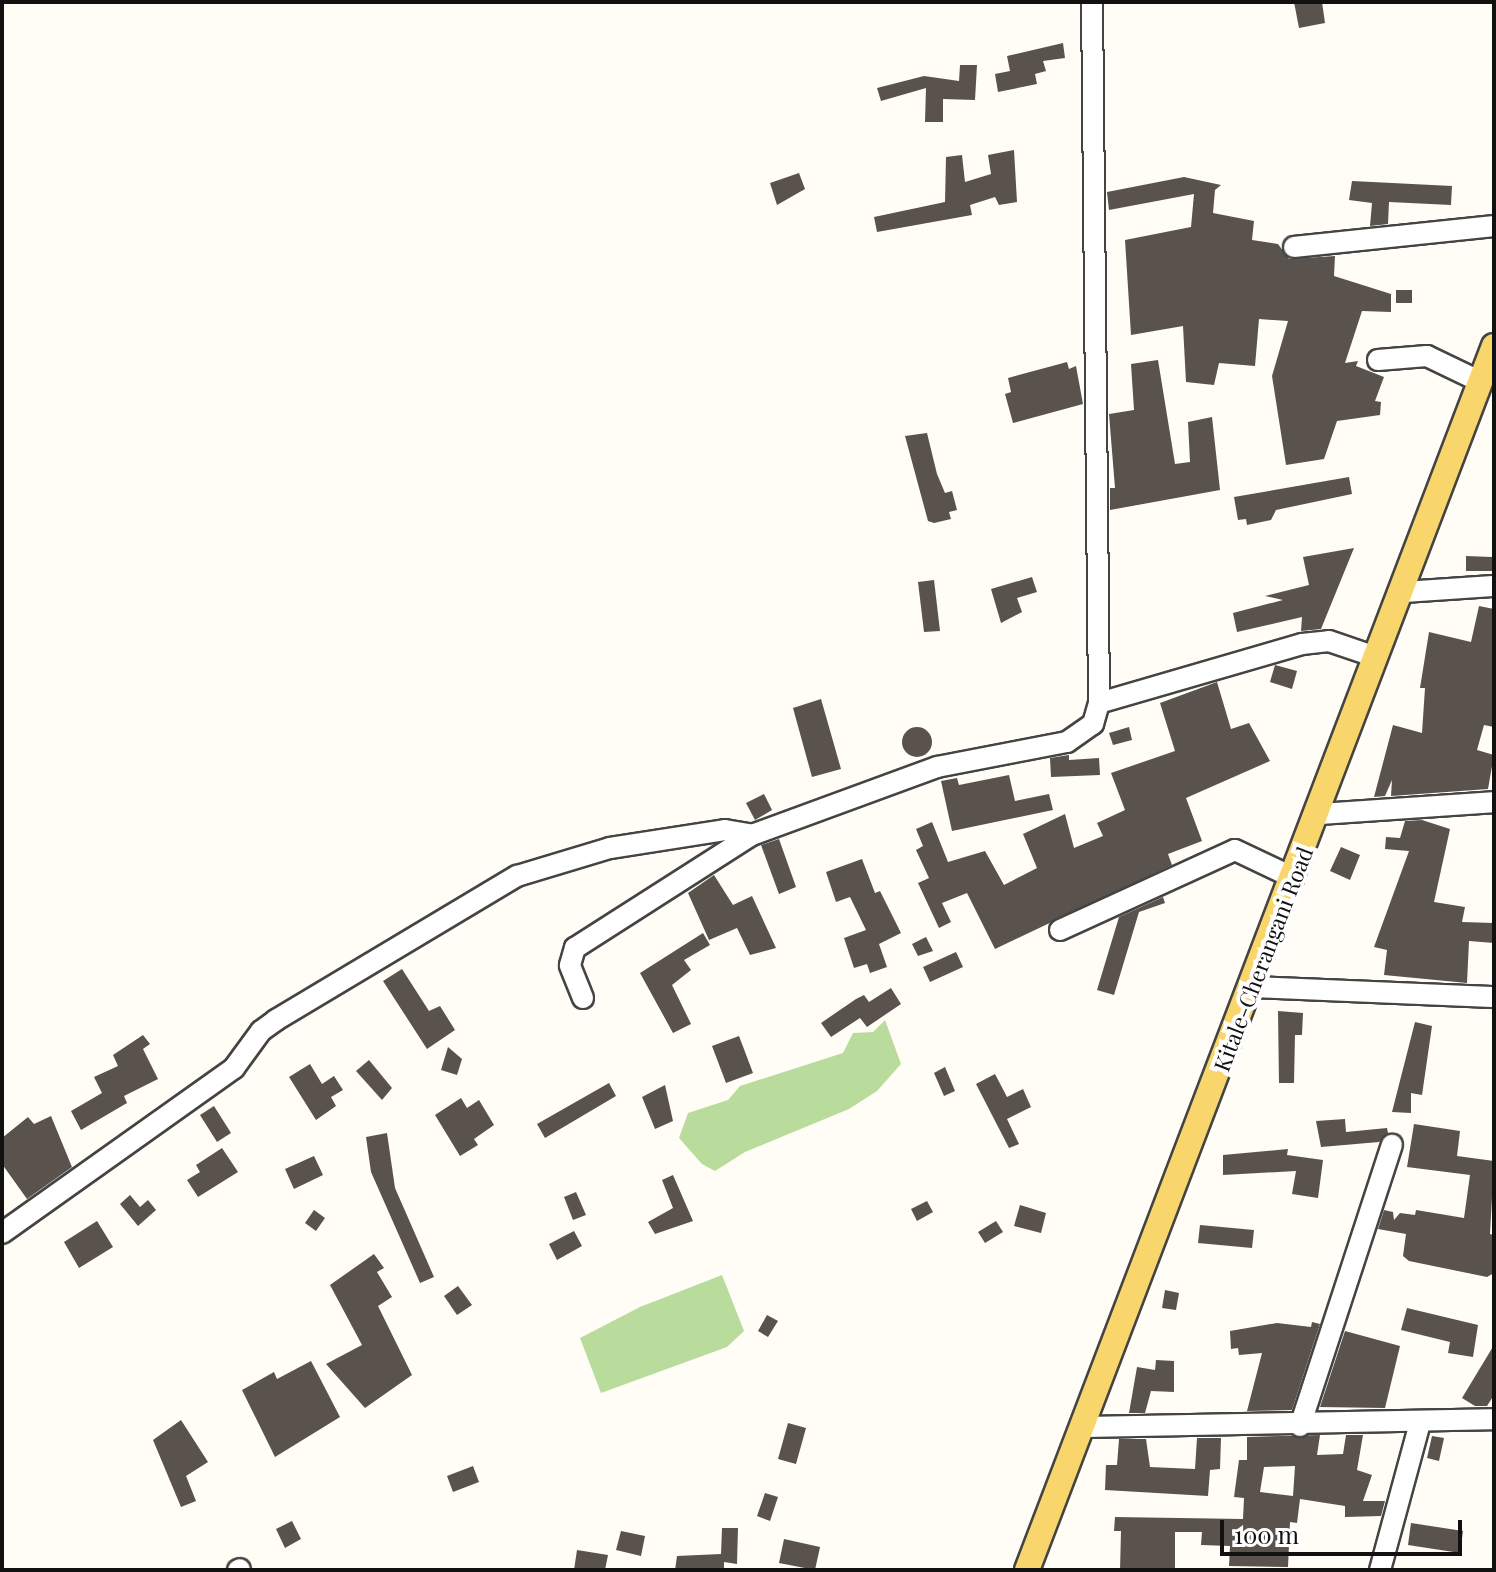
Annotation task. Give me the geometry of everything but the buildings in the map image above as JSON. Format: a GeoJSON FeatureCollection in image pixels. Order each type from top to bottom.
{"type":"FeatureCollection","features":[{"type":"Feature","properties":{"kind":"main road","name":"Kitale-Cherangani Road"},"geometry":{"type":"LineString","coordinates":[[1027,1570],[1319,814],[1494,346]]}},
{"type":"Feature","properties":{"kind":"street"},"geometry":{"type":"LineString","coordinates":[[583,998],[570,965],[575,948],[752,835],[937,767],[1076,739],[1093,724],[1099,703],[1092,2]]}},
{"type":"Feature","properties":{"kind":"street"},"geometry":{"type":"LineString","coordinates":[[1294,247],[1494,226]]}},
{"type":"Feature","properties":{"kind":"street"},"geometry":{"type":"LineString","coordinates":[[1378,360],[1427,356],[1481,382]]}},
{"type":"Feature","properties":{"kind":"street"},"geometry":{"type":"LineString","coordinates":[[1403,592],[1494,586]]}},
{"type":"Feature","properties":{"kind":"street"},"geometry":{"type":"LineString","coordinates":[[1099,703],[1302,644],[1329,641],[1376,657]]}},
{"type":"Feature","properties":{"kind":"street"},"geometry":{"type":"LineString","coordinates":[[1319,814],[1494,802]]}},
{"type":"Feature","properties":{"kind":"street"},"geometry":{"type":"LineString","coordinates":[[2,1233],[234,1068],[261,1031],[276,1020],[517,876],[610,848],[725,830],[752,835]]}},
{"type":"Feature","properties":{"kind":"street"},"geometry":{"type":"LineString","coordinates":[[1060,930],[1235,850],[1294,878]]}},
{"type":"Feature","properties":{"kind":"street"},"geometry":{"type":"LineString","coordinates":[[1251,987],[1494,997]]}},
{"type":"Feature","properties":{"kind":"street"},"geometry":{"type":"LineString","coordinates":[[1300,1426],[1392,1145]]}},
{"type":"Feature","properties":{"kind":"street"},"geometry":{"type":"LineString","coordinates":[[1082,1427],[1300,1426],[1494,1419]]}},
{"type":"Feature","properties":{"kind":"street"},"geometry":{"type":"LineString","coordinates":[[1380,1570],[1420,1423]]}},
{"type":"Feature","properties":{"kind":"green space"},"geometry":{"type":"Polygon","coordinates":[[[885,1020],[901,1064],[877,1091],[849,1109],[745,1152],[715,1171],[702,1164],[679,1138],[688,1113],[728,1100],[740,1086],[843,1053],[853,1033],[873,1032],[885,1020]]]}},
{"type":"Feature","properties":{"kind":"green space"},"geometry":{"type":"Polygon","coordinates":[[[722,1275],[744,1331],[727,1347],[601,1393],[580,1338],[640,1307],[722,1275]]]}}]}
